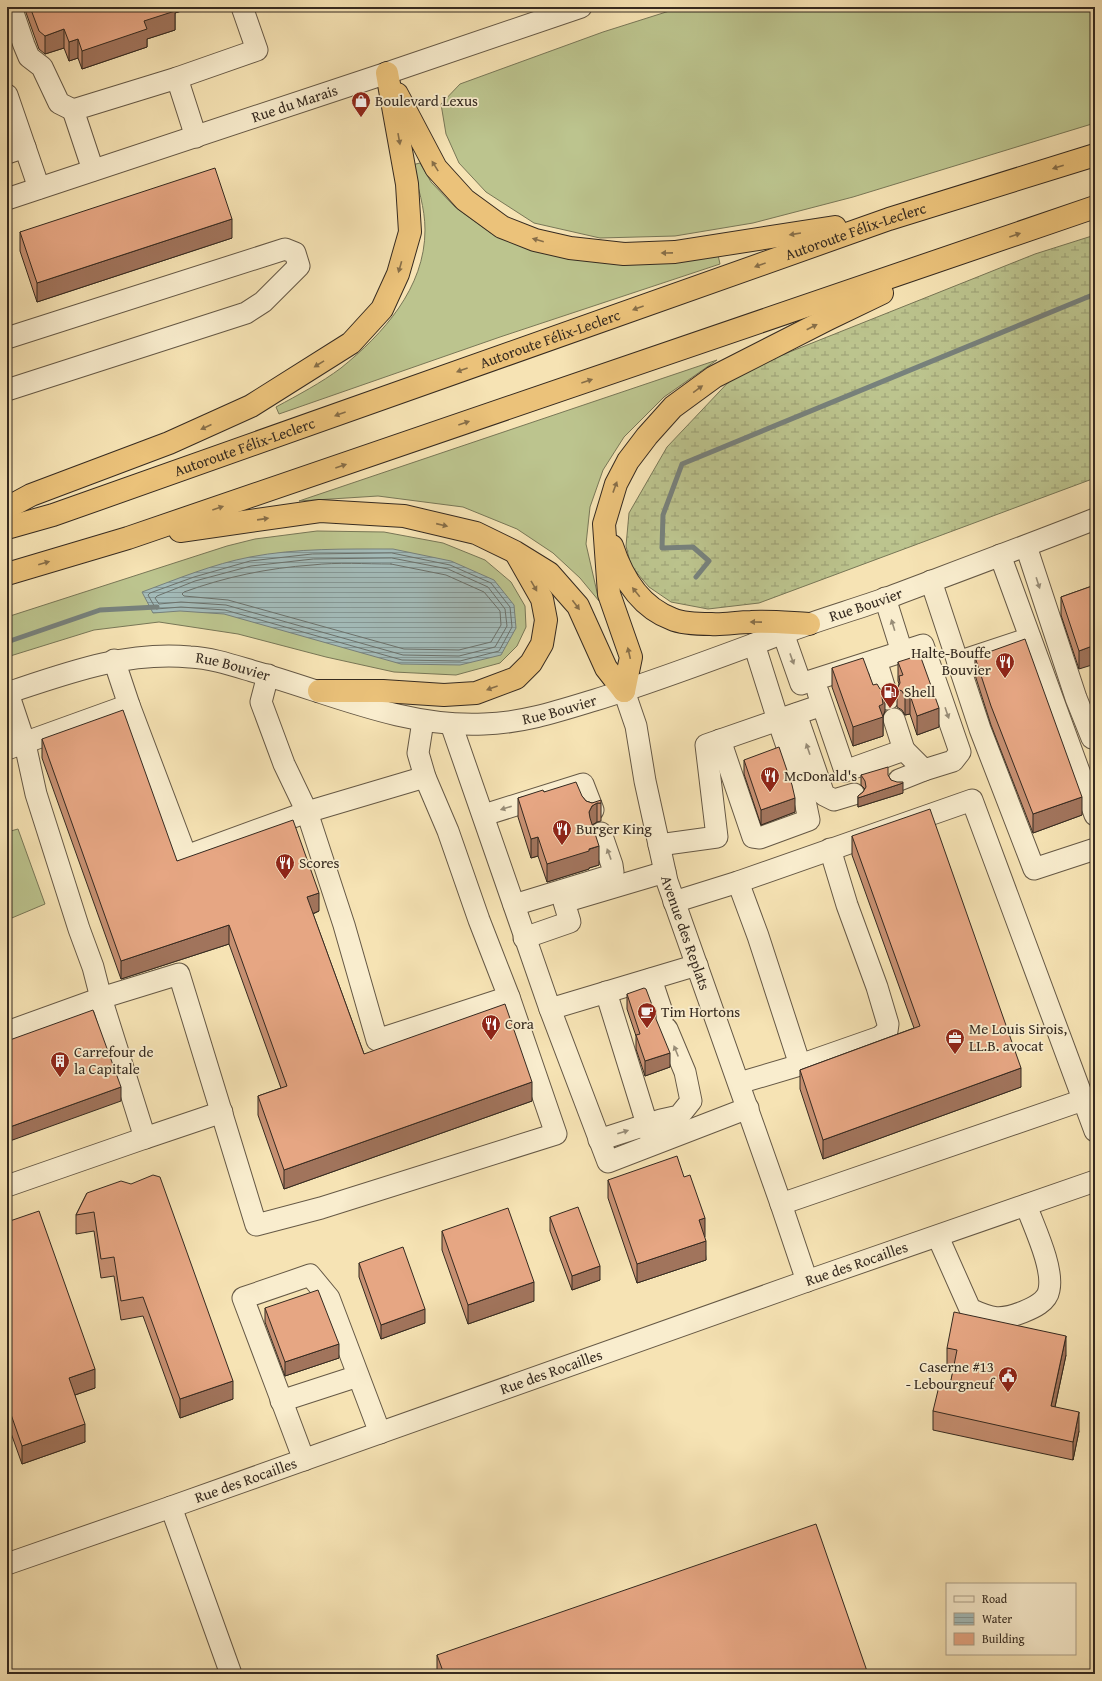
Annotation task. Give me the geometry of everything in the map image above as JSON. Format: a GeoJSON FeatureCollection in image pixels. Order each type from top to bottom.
{"type":"FeatureCollection","features":[{"type":"Feature","properties":{"kind":"highway"},"geometry":{"type":"LineString","coordinates":[[387,73],[436,168],[465,200],[502,227],[535,240],[570,248],[624,254],[675,252],[889,219]]}},
{"type":"Feature","properties":{"kind":"highway"},"geometry":{"type":"LineString","coordinates":[[7,508],[31,495],[169,443],[251,406],[351,344],[382,310],[398,274],[410,232],[407,184],[387,73]]}},
{"type":"Feature","properties":{"kind":"highway","name":"Autoroute Félix-Leclerc"},"geometry":{"type":"LineString","coordinates":[[7,528],[83,504],[889,219],[1095,155]]}},
{"type":"Feature","properties":{"kind":"highway"},"geometry":{"type":"LineString","coordinates":[[7,574],[128,538],[1095,207]]}},
{"type":"Feature","properties":{"kind":"highway"},"geometry":{"type":"LineString","coordinates":[[624,691],[631,657],[609,594],[604,524],[616,484],[628,461],[647,436],[673,407],[714,377],[828,319],[979,247]]}},
{"type":"Feature","properties":{"kind":"highway"},"geometry":{"type":"LineString","coordinates":[[128,538],[320,511],[404,516],[476,533],[515,552],[548,573],[578,606],[606,668],[624,691]]}},
{"type":"Feature","properties":{"kind":"highway"},"geometry":{"type":"LineString","coordinates":[[604,524],[616,560],[628,582],[645,604],[673,620],[711,625],[751,622],[809,624]]}},
{"type":"Feature","properties":{"kind":"highway"},"geometry":{"type":"LineString","coordinates":[[319,691],[383,691],[444,695],[476,693],[516,678],[531,664],[542,644],[546,620],[542,598],[515,552]]}},
{"type":"Feature","properties":{"kind":"street"},"geometry":{"type":"LineString","coordinates":[[11,7],[29,57],[42,67],[59,103],[73,110],[177,78],[257,50],[242,7]]}},
{"type":"Feature","properties":{"kind":"street","name":"Rue du Marais"},"geometry":{"type":"LineString","coordinates":[[7,199],[581,7]]}},
{"type":"Feature","properties":{"kind":"street"},"geometry":{"type":"LineString","coordinates":[[177,78],[196,137]]}},
{"type":"Feature","properties":{"kind":"street"},"geometry":{"type":"LineString","coordinates":[[7,95],[16,150],[40,188]]}},
{"type":"Feature","properties":{"kind":"street"},"geometry":{"type":"LineString","coordinates":[[73,110],[93,170]]}},
{"type":"Feature","properties":{"kind":"street"},"geometry":{"type":"LineString","coordinates":[[7,338],[285,249],[294,253],[299,266],[263,302],[246,313],[7,390]]}},
{"type":"Feature","properties":{"kind":"street","name":"Rue Bouvier"},"geometry":{"type":"LineString","coordinates":[[8,693],[114,660],[155,656],[192,657],[268,675],[384,712],[423,721],[451,724],[484,724],[538,717],[624,691],[783,633],[885,598],[1095,519]]}},
{"type":"Feature","properties":{"kind":"street"},"geometry":{"type":"LineString","coordinates":[[1026,546],[1076,698],[1092,738],[1095,737]]}},
{"type":"Feature","properties":{"kind":"street"},"geometry":{"type":"LineString","coordinates":[[1000,555],[1095,815]]}},
{"type":"Feature","properties":{"kind":"street"},"geometry":{"type":"LineString","coordinates":[[931,581],[980,729],[1034,869],[1095,849]]}},
{"type":"Feature","properties":{"kind":"street"},"geometry":{"type":"LineString","coordinates":[[885,598],[902,652]]}},
{"type":"Feature","properties":{"kind":"street"},"geometry":{"type":"LineString","coordinates":[[783,633],[808,682],[822,705],[838,726],[845,771],[904,750]]}},
{"type":"Feature","properties":{"kind":"street"},"geometry":{"type":"LineString","coordinates":[[958,662],[1031,638]]}},
{"type":"Feature","properties":{"kind":"street"},"geometry":{"type":"LineString","coordinates":[[754,644],[824,795],[834,800],[854,794]]}},
{"type":"Feature","properties":{"kind":"street"},"geometry":{"type":"LineString","coordinates":[[808,682],[924,645],[960,752],[953,761],[899,780]]}},
{"type":"Feature","properties":{"kind":"street"},"geometry":{"type":"LineString","coordinates":[[114,660],[128,705],[186,856],[307,812],[425,777]]}},
{"type":"Feature","properties":{"kind":"street"},"geometry":{"type":"LineString","coordinates":[[876,660],[888,699]]}},
{"type":"Feature","properties":{"kind":"street"},"geometry":{"type":"LineString","coordinates":[[268,675],[261,702],[284,764],[307,812],[344,925],[376,1040],[509,997]]}},
{"type":"Feature","properties":{"kind":"street","name":"Avenue des Replats"},"geometry":{"type":"LineString","coordinates":[[624,691],[636,726],[645,781],[665,872],[674,902],[748,1108],[807,1281]]}},
{"type":"Feature","properties":{"kind":"street"},"geometry":{"type":"LineString","coordinates":[[8,693],[16,747],[36,794],[79,929],[93,967],[101,998],[145,1138]]}},
{"type":"Feature","properties":{"kind":"street"},"geometry":{"type":"LineString","coordinates":[[16,747],[128,705]]}},
{"type":"Feature","properties":{"kind":"street"},"geometry":{"type":"LineString","coordinates":[[659,845],[717,837],[706,745],[822,705]]}},
{"type":"Feature","properties":{"kind":"street"},"geometry":{"type":"LineString","coordinates":[[720,740],[738,793],[731,801],[731,815],[739,837],[746,842],[760,838],[809,820],[787,717]]}},
{"type":"Feature","properties":{"kind":"street"},"geometry":{"type":"LineString","coordinates":[[894,719],[904,750],[924,770]]}},
{"type":"Feature","properties":{"kind":"street"},"geometry":{"type":"LineString","coordinates":[[7,1032],[101,998],[179,974],[256,1225],[321,1208],[556,1134],[509,997],[479,920],[448,831],[425,777],[418,753],[423,721]]}},
{"type":"Feature","properties":{"kind":"street"},"geometry":{"type":"LineString","coordinates":[[451,724],[484,814],[524,938],[608,1162],[748,1108]]}},
{"type":"Feature","properties":{"kind":"street"},"geometry":{"type":"LineString","coordinates":[[484,814],[584,784],[593,810]]}},
{"type":"Feature","properties":{"kind":"street"},"geometry":{"type":"LineString","coordinates":[[674,902],[738,882],[972,800],[1095,1131]]}},
{"type":"Feature","properties":{"kind":"street"},"geometry":{"type":"LineString","coordinates":[[514,905],[609,876],[613,872],[612,864],[601,834]]}},
{"type":"Feature","properties":{"kind":"street"},"geometry":{"type":"LineString","coordinates":[[739,1083],[800,1065],[880,1037],[887,1031],[888,1024],[877,987],[847,905],[830,849]]}},
{"type":"Feature","properties":{"kind":"street"},"geometry":{"type":"LineString","coordinates":[[524,938],[570,922],[564,902],[665,872]]}},
{"type":"Feature","properties":{"kind":"street"},"geometry":{"type":"LineString","coordinates":[[738,882],[758,936],[800,1065]]}},
{"type":"Feature","properties":{"kind":"street"},"geometry":{"type":"LineString","coordinates":[[550,1009],[697,965]]}},
{"type":"Feature","properties":{"kind":"street"},"geometry":{"type":"LineString","coordinates":[[599,1140],[654,1122],[679,1116],[691,1101],[685,1072],[665,1022],[651,979]]}},
{"type":"Feature","properties":{"kind":"street"},"geometry":{"type":"LineString","coordinates":[[606,992],[654,1122],[654,1145]]}},
{"type":"Feature","properties":{"kind":"street"},"geometry":{"type":"LineString","coordinates":[[781,1204],[1083,1100]]}},
{"type":"Feature","properties":{"kind":"street"},"geometry":{"type":"LineString","coordinates":[[7,1186],[222,1112]]}},
{"type":"Feature","properties":{"kind":"street","name":"Rue des Rocailles"},"geometry":{"type":"LineString","coordinates":[[7,1564],[807,1281],[1095,1181]]}},
{"type":"Feature","properties":{"kind":"street"},"geometry":{"type":"LineString","coordinates":[[938,1236],[970,1309],[990,1318],[1008,1318],[1040,1304],[1049,1291],[1050,1272],[1026,1205]]}},
{"type":"Feature","properties":{"kind":"street"},"geometry":{"type":"LineString","coordinates":[[304,1460],[242,1298],[310,1275],[329,1298],[380,1433]]}},
{"type":"Feature","properties":{"kind":"street"},"geometry":{"type":"LineString","coordinates":[[281,1401],[358,1376]]}},
{"type":"Feature","properties":{"kind":"street"},"geometry":{"type":"LineString","coordinates":[[171,1507],[231,1674]]}},
{"type":"Feature","properties":{"kind":"green space"},"geometry":{"type":"Polygon","coordinates":[[[682,7],[1095,7],[1095,123],[853,197],[753,223],[675,236],[600,238],[534,223],[486,192],[459,163],[446,134],[441,104],[460,84],[603,32],[682,7]]]}},
{"type":"Feature","properties":{"kind":"green space"},"geometry":{"type":"Polygon","coordinates":[[[420,163],[431,182],[455,207],[491,233],[718,255],[720,264],[500,337],[279,414],[276,407],[326,379],[357,355],[386,325],[399,308],[418,271],[423,251],[425,222],[419,189],[412,165],[420,163]]]}},
{"type":"Feature","properties":{"kind":"green space"},"geometry":{"type":"Polygon","coordinates":[[[1095,235],[1095,478],[759,603],[708,609],[671,602],[649,587],[631,566],[626,546],[629,513],[667,447],[737,373],[1035,254],[1095,235]]]}},
{"type":"Feature","properties":{"kind":"green space"},"geometry":{"type":"Polygon","coordinates":[[[717,360],[664,397],[624,437],[603,470],[590,507],[586,544],[599,601],[580,578],[553,553],[517,529],[463,507],[378,496],[299,501],[717,360]]]}},
{"type":"Feature","properties":{"kind":"green space"},"geometry":{"type":"Polygon","coordinates":[[[317,531],[384,532],[443,543],[485,560],[511,582],[525,606],[526,627],[517,646],[500,663],[456,675],[394,672],[326,657],[238,634],[159,622],[94,630],[7,657],[7,617],[227,546],[255,539],[317,531]]]}},
{"type":"Feature","properties":{"kind":"green space"},"geometry":{"type":"Polygon","coordinates":[[[18,829],[45,904],[7,920],[7,832],[18,829]]]}},
{"type":"Feature","properties":{"kind":"water"},"geometry":{"type":"Polygon","coordinates":[[[339,549],[393,549],[451,561],[494,580],[514,605],[516,628],[501,655],[460,665],[401,664],[224,614],[180,611],[153,613],[142,592],[209,568],[250,557],[285,552],[339,549]]]}},
{"type":"Feature","properties":{"kind":"building"},"geometry":{"type":"Polygon","coordinates":[[[30,7],[174,7],[175,11],[144,21],[147,29],[82,51],[78,39],[69,42],[64,29],[45,36],[39,31],[30,7]]]}},
{"type":"Feature","properties":{"kind":"building"},"geometry":{"type":"Polygon","coordinates":[[[215,168],[232,219],[37,283],[20,232],[215,168]]]}},
{"type":"Feature","properties":{"kind":"building"},"geometry":{"type":"Polygon","coordinates":[[[1095,585],[1095,645],[1079,651],[1061,597],[1095,585]]]}},
{"type":"Feature","properties":{"kind":"building"},"geometry":{"type":"Polygon","coordinates":[[[1025,639],[1082,797],[1033,814],[991,706],[975,657],[1025,639]]]}},
{"type":"Feature","properties":{"kind":"building"},"geometry":{"type":"Polygon","coordinates":[[[920,655],[939,708],[917,716],[910,695],[905,697],[902,691],[897,689],[900,683],[899,676],[903,675],[898,662],[920,655]]]}},
{"type":"Feature","properties":{"kind":"building"},"geometry":{"type":"Polygon","coordinates":[[[863,658],[873,685],[877,684],[880,689],[885,692],[882,697],[883,704],[879,706],[883,717],[853,727],[832,668],[863,658]]]}},
{"type":"Feature","properties":{"kind":"building"},"geometry":{"type":"Polygon","coordinates":[[[123,710],[177,861],[293,820],[319,893],[307,897],[364,1054],[505,1004],[532,1082],[284,1170],[258,1096],[287,1086],[229,925],[121,961],[42,739],[123,710]]]}},
{"type":"Feature","properties":{"kind":"building"},"geometry":{"type":"Polygon","coordinates":[[[779,747],[795,798],[761,810],[744,760],[779,747]]]}},
{"type":"Feature","properties":{"kind":"building"},"geometry":{"type":"Polygon","coordinates":[[[888,767],[888,775],[891,780],[903,783],[858,798],[866,787],[865,781],[861,775],[888,767]]]}},
{"type":"Feature","properties":{"kind":"building","name":"Burger King"},"geometry":{"type":"Polygon","coordinates":[[[576,782],[582,796],[586,801],[592,803],[601,800],[601,803],[597,803],[592,806],[589,812],[599,846],[589,849],[589,851],[547,864],[538,837],[531,839],[518,798],[576,782]]]}},
{"type":"Feature","properties":{"kind":"building"},"geometry":{"type":"Polygon","coordinates":[[[930,809],[1021,1068],[823,1140],[800,1070],[920,1026],[852,836],[930,809]]]}},
{"type":"Feature","properties":{"kind":"building","name":"Tim Hortons"},"geometry":{"type":"Polygon","coordinates":[[[644,988],[646,989],[652,1005],[656,1010],[656,1019],[670,1053],[645,1061],[636,1035],[640,1034],[627,994],[644,988]]]}},
{"type":"Feature","properties":{"kind":"building","name":"Carrefour de la Capitale"},"geometry":{"type":"Polygon","coordinates":[[[93,1010],[121,1087],[7,1128],[7,1041],[93,1010]]]}},
{"type":"Feature","properties":{"kind":"building"},"geometry":{"type":"Polygon","coordinates":[[[677,1156],[684,1177],[690,1175],[705,1218],[699,1220],[706,1241],[637,1264],[608,1180],[677,1156]]]}},
{"type":"Feature","properties":{"kind":"building"},"geometry":{"type":"Polygon","coordinates":[[[153,1175],[160,1177],[233,1381],[180,1399],[143,1297],[121,1301],[114,1257],[101,1259],[94,1212],[76,1215],[87,1193],[121,1181],[131,1184],[153,1175]]]}},
{"type":"Feature","properties":{"kind":"building"},"geometry":{"type":"Polygon","coordinates":[[[578,1207],[600,1266],[572,1276],[550,1217],[578,1207]]]}},
{"type":"Feature","properties":{"kind":"building"},"geometry":{"type":"Polygon","coordinates":[[[508,1208],[534,1282],[468,1305],[442,1231],[508,1208]]]}},
{"type":"Feature","properties":{"kind":"building"},"geometry":{"type":"Polygon","coordinates":[[[39,1211],[95,1369],[69,1378],[85,1424],[22,1446],[7,1403],[7,1222],[39,1211]]]}},
{"type":"Feature","properties":{"kind":"building"},"geometry":{"type":"Polygon","coordinates":[[[403,1247],[425,1309],[381,1325],[359,1263],[403,1247]]]}},
{"type":"Feature","properties":{"kind":"building"},"geometry":{"type":"Polygon","coordinates":[[[318,1290],[339,1344],[285,1362],[265,1308],[318,1290]]]}},
{"type":"Feature","properties":{"kind":"building"},"geometry":{"type":"Polygon","coordinates":[[[954,1312],[1066,1336],[1051,1406],[1079,1412],[1073,1442],[933,1411],[940,1382],[950,1385],[957,1350],[947,1348],[954,1312]]]}},
{"type":"Feature","properties":{"kind":"building"},"geometry":{"type":"Polygon","coordinates":[[[816,1524],[868,1674],[444,1674],[437,1655],[816,1524]]]}},
{"type":"Feature","properties":{"kind":"waterway"},"geometry":{"type":"LineString","coordinates":[[696,577],[709,561],[693,547],[662,548],[663,515],[682,464],[1095,294]]}},
{"type":"Feature","properties":{"kind":"waterway"},"geometry":{"type":"LineString","coordinates":[[7,642],[100,610],[157,607]]}},
{"type":"Feature","properties":{"kind":"place","name":"Boulevard Lexus"},"geometry":{"type":"Point","coordinates":[361,118]}},
{"type":"Feature","properties":{"kind":"place","name":"Halte-Bouffe Bouvier"},"geometry":{"type":"Point","coordinates":[1005,679]}},
{"type":"Feature","properties":{"kind":"place","name":"Shell"},"geometry":{"type":"Point","coordinates":[890,709]}},
{"type":"Feature","properties":{"kind":"place","name":"McDonald's"},"geometry":{"type":"Point","coordinates":[770,793]}},
{"type":"Feature","properties":{"kind":"place","name":"Burger King"},"geometry":{"type":"Point","coordinates":[562,846]}},
{"type":"Feature","properties":{"kind":"place","name":"Scores"},"geometry":{"type":"Point","coordinates":[285,880]}},
{"type":"Feature","properties":{"kind":"place","name":"Tim Hortons"},"geometry":{"type":"Point","coordinates":[647,1029]}},
{"type":"Feature","properties":{"kind":"place","name":"Cora"},"geometry":{"type":"Point","coordinates":[491,1041]}},
{"type":"Feature","properties":{"kind":"place","name":"Me Louis Sirois, LL.B. avocat"},"geometry":{"type":"Point","coordinates":[955,1055]}},
{"type":"Feature","properties":{"kind":"place","name":"Carrefour de la Capitale"},"geometry":{"type":"Point","coordinates":[60,1078]}},
{"type":"Feature","properties":{"kind":"place","name":"Caserne #13 - Lebourgneuf"},"geometry":{"type":"Point","coordinates":[1008,1393]}}]}
